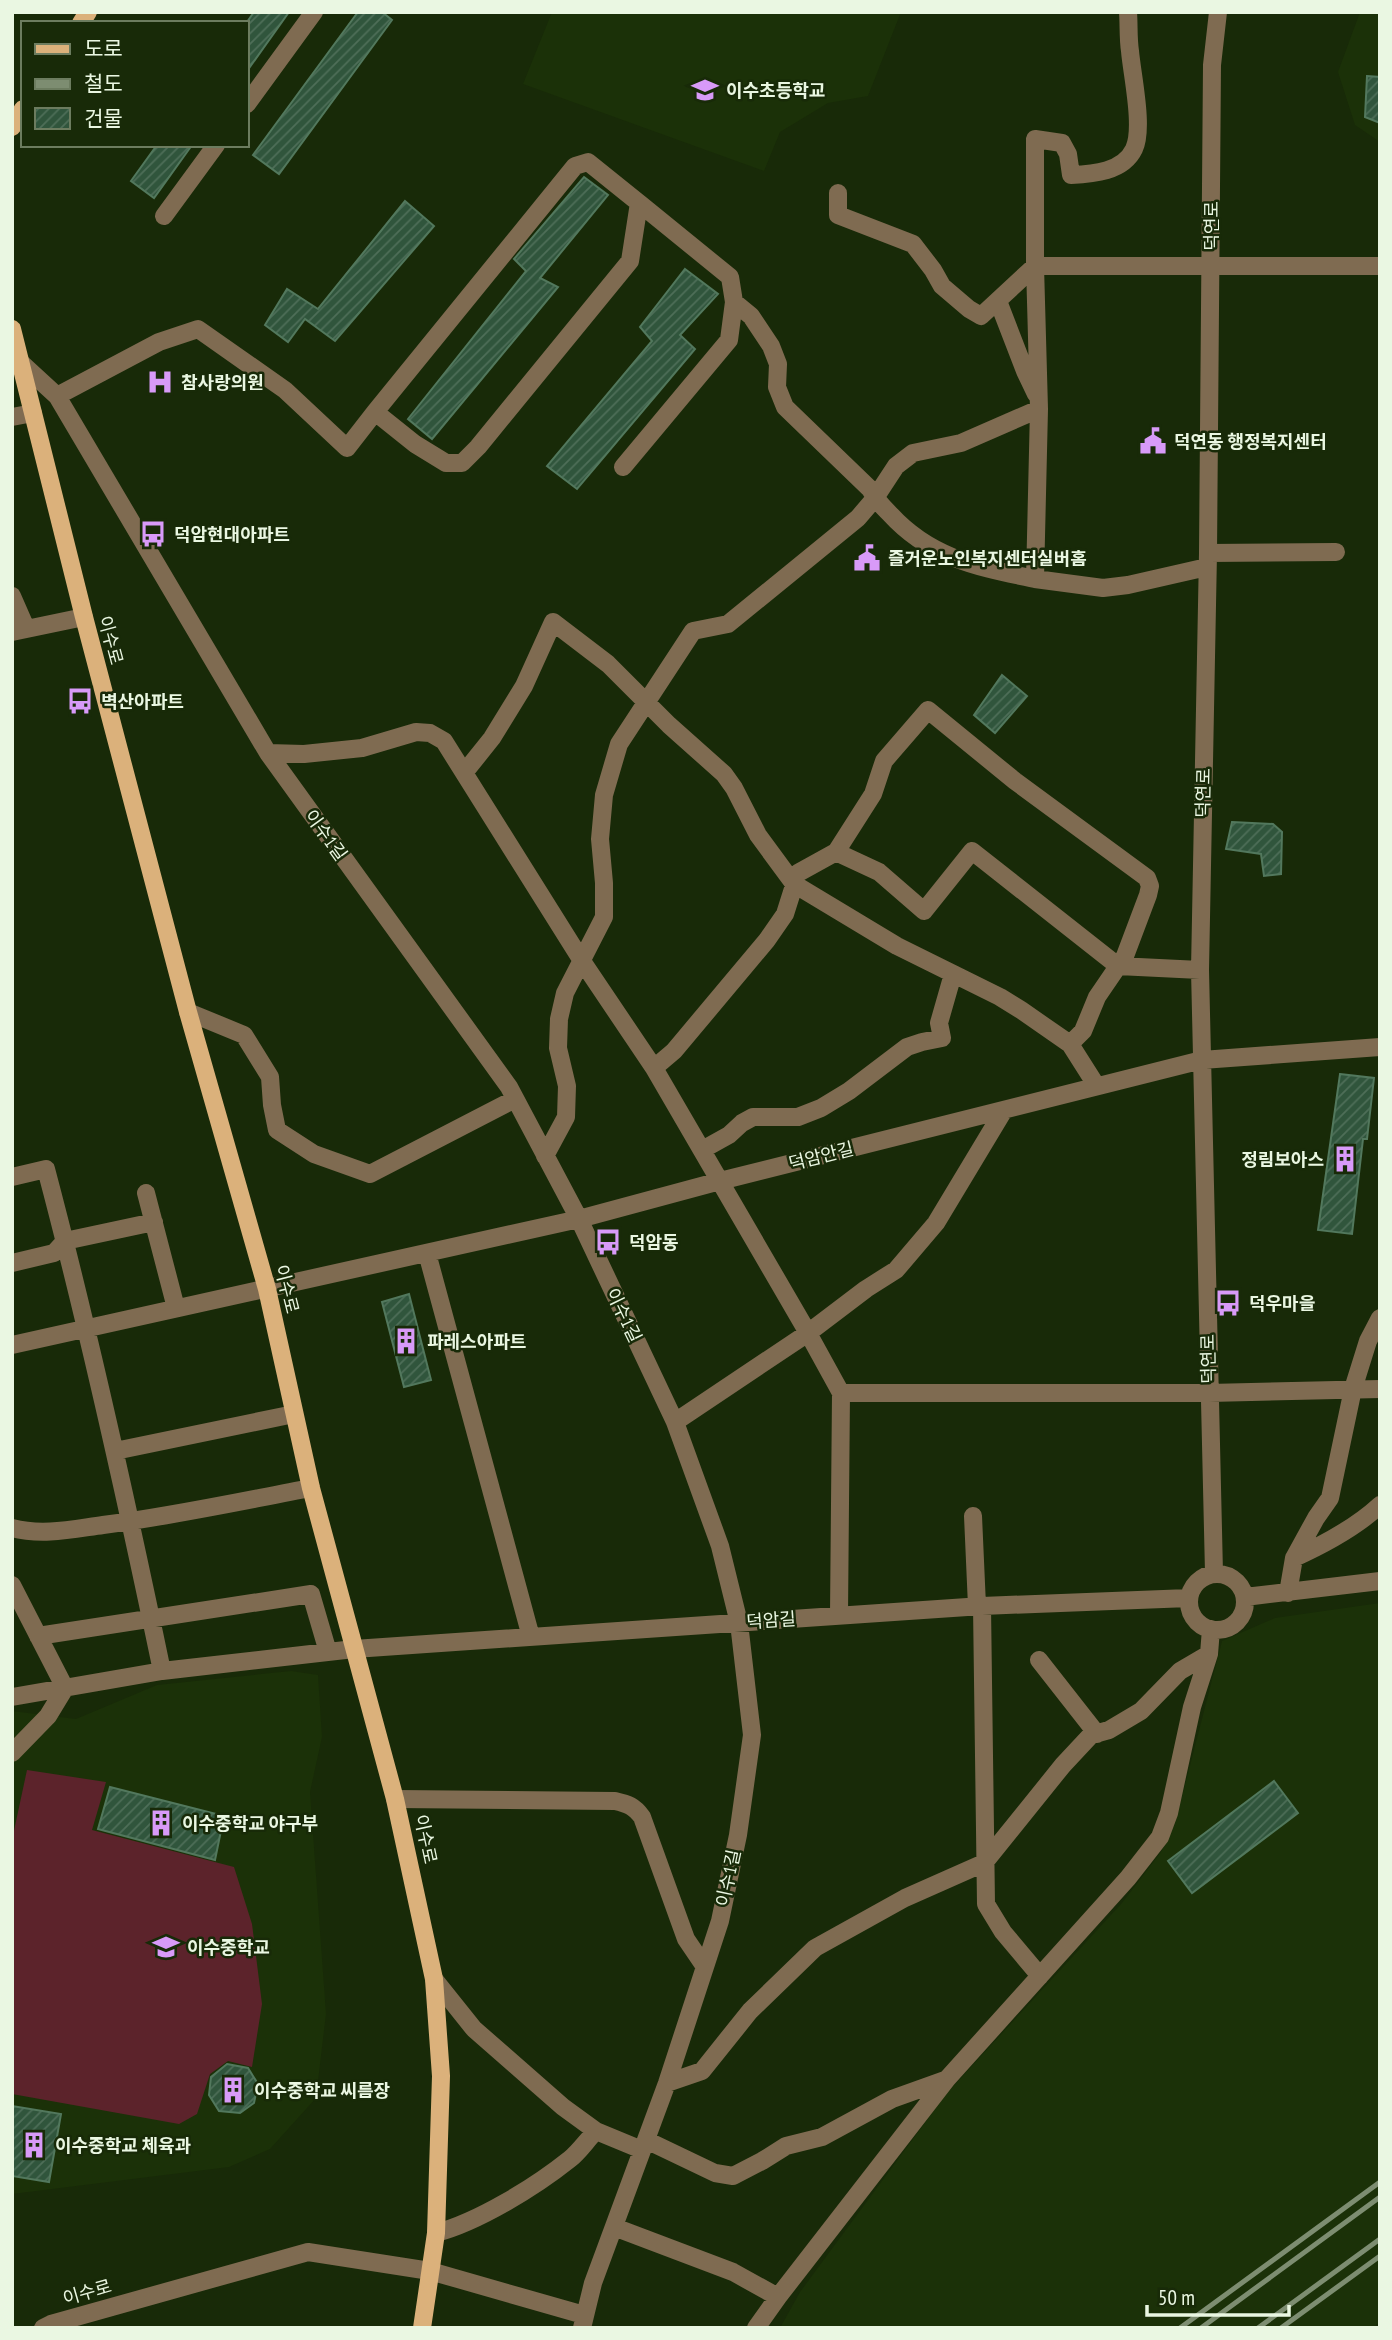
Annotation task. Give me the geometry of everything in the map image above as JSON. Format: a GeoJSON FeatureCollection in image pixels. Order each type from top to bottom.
{"type":"FeatureCollection","features":[{"type":"Feature","properties":{"kind":"main road","name":"이수로"},"geometry":{"type":"LineString","coordinates":[[12,329],[84,617],[188,1012],[267,1289],[311,1488],[395,1799],[434,1979],[441,2076],[436,2233],[422,2328]]}},
{"type":"Feature","properties":{"kind":"street"},"geometry":{"type":"LineString","coordinates":[[1035,579],[1039,404],[1035,139],[1062,144],[1068,154],[1071,175],[1108,170],[1126,159],[1134,150],[1137,138],[1137,103],[1129,47],[1128,12]]}},
{"type":"Feature","properties":{"kind":"street","name":"덕연로"},"geometry":{"type":"LineString","coordinates":[[1214,1573],[1200,970],[1212,265],[1212,65],[1218,12]]}},
{"type":"Feature","properties":{"kind":"street"},"geometry":{"type":"LineString","coordinates":[[248,103],[313,13]]}},
{"type":"Feature","properties":{"kind":"street"},"geometry":{"type":"LineString","coordinates":[[164,216],[215,147]]}},
{"type":"Feature","properties":{"kind":"street"},"geometry":{"type":"LineString","coordinates":[[57,396],[159,342],[198,328],[285,390],[347,448],[575,166],[588,162],[730,277],[734,302],[729,340],[623,467]]}},
{"type":"Feature","properties":{"kind":"street"},"geometry":{"type":"LineString","coordinates":[[838,193],[838,215],[914,244],[942,286],[981,316],[1035,266],[1380,267]]}},
{"type":"Feature","properties":{"kind":"street"},"geometry":{"type":"LineString","coordinates":[[375,412],[415,444],[446,463],[462,463],[630,261],[639,202]]}},
{"type":"Feature","properties":{"kind":"street"},"geometry":{"type":"LineString","coordinates":[[998,301],[1039,404]]}},
{"type":"Feature","properties":{"kind":"street"},"geometry":{"type":"LineString","coordinates":[[734,302],[751,316],[771,346],[778,364],[777,387],[785,407],[870,489],[898,524],[918,541],[971,565],[1035,579],[1103,588],[1208,560],[1336,552]]}},
{"type":"Feature","properties":{"kind":"street","name":"이수1길"},"geometry":{"type":"LineString","coordinates":[[20,362],[57,396],[268,753],[509,1087],[579,1219],[676,1422],[720,1546],[738,1623],[752,1735],[738,1835],[720,1921],[667,2083],[593,2283],[583,2321],[430,2271]]}},
{"type":"Feature","properties":{"kind":"street"},"geometry":{"type":"LineString","coordinates":[[545,1156],[566,1117],[567,1086],[558,1048],[559,1019],[565,993],[604,917],[600,839],[604,795],[619,744],[693,631],[728,624],[858,518],[896,466],[913,453],[961,443],[1039,404]]}},
{"type":"Feature","properties":{"kind":"street"},"geometry":{"type":"LineString","coordinates":[[12,417],[33,413]]}},
{"type":"Feature","properties":{"kind":"street"},"geometry":{"type":"LineString","coordinates":[[12,596],[19,630],[84,617]]}},
{"type":"Feature","properties":{"kind":"street"},"geometry":{"type":"LineString","coordinates":[[464,773],[492,738],[524,686],[553,622],[608,664],[669,725],[724,774],[758,835],[794,884],[897,946],[1000,997],[1070,1044],[1096,1085]]}},
{"type":"Feature","properties":{"kind":"street"},"geometry":{"type":"LineString","coordinates":[[654,1068],[674,1051],[767,940],[785,914],[798,873],[836,852],[873,794],[884,761],[928,710],[1015,782],[1147,878],[1150,886],[1148,895],[1125,956],[1097,997],[1083,1031],[1070,1044]]}},
{"type":"Feature","properties":{"kind":"street"},"geometry":{"type":"LineString","coordinates":[[268,753],[304,754],[362,748],[415,732],[430,733],[444,741],[582,961],[654,1068],[841,1393],[839,1615]]}},
{"type":"Feature","properties":{"kind":"street"},"geometry":{"type":"LineString","coordinates":[[836,852],[879,872],[924,911],[972,851],[1118,966],[1200,970]]}},
{"type":"Feature","properties":{"kind":"street"},"geometry":{"type":"LineString","coordinates":[[702,1150],[753,1117],[798,1117],[821,1108],[849,1091],[907,1047],[942,1038],[939,1023],[953,974]]}},
{"type":"Feature","properties":{"kind":"street"},"geometry":{"type":"LineString","coordinates":[[188,1012],[244,1035],[270,1077],[277,1130],[314,1154],[370,1174],[515,1099]]}},
{"type":"Feature","properties":{"kind":"street","name":"덕암안길"},"geometry":{"type":"LineString","coordinates":[[12,1345],[579,1219],[1202,1060],[1380,1047]]}},
{"type":"Feature","properties":{"kind":"street"},"geometry":{"type":"LineString","coordinates":[[676,1422],[896,1270],[936,1223],[1004,1110]]}},
{"type":"Feature","properties":{"kind":"street"},"geometry":{"type":"LineString","coordinates":[[12,1177],[46,1169],[87,1328],[162,1671]]}},
{"type":"Feature","properties":{"kind":"street"},"geometry":{"type":"LineString","coordinates":[[146,1193],[176,1308]]}},
{"type":"Feature","properties":{"kind":"street"},"geometry":{"type":"LineString","coordinates":[[12,1263],[54,1253],[65,1241],[154,1222]]}},
{"type":"Feature","properties":{"kind":"street"},"geometry":{"type":"LineString","coordinates":[[426,1253],[531,1637]]}},
{"type":"Feature","properties":{"kind":"street"},"geometry":{"type":"LineString","coordinates":[[1288,1593],[1294,1558],[1330,1498],[1353,1389],[1368,1341],[1380,1318]]}},
{"type":"Feature","properties":{"kind":"street"},"geometry":{"type":"LineString","coordinates":[[841,1393],[1209,1393],[1380,1388]]}},
{"type":"Feature","properties":{"kind":"street"},"geometry":{"type":"LineString","coordinates":[[115,1451],[294,1415]]}},
{"type":"Feature","properties":{"kind":"street"},"geometry":{"type":"LineString","coordinates":[[12,1528],[27,1532],[54,1532],[131,1521],[311,1488]]}},
{"type":"Feature","properties":{"kind":"street"},"geometry":{"type":"LineString","coordinates":[[1294,1558],[1332,1540],[1380,1505]]}},
{"type":"Feature","properties":{"kind":"street"},"geometry":{"type":"LineString","coordinates":[[973,1516],[979,1606],[986,1905],[1003,1932],[1040,1976]]}},
{"type":"Feature","properties":{"kind":"street"},"geometry":{"type":"LineString","coordinates":[[1214,1573],[1233,1578],[1240,1584],[1245,1597],[1244,1611],[1233,1625],[1224,1629],[1211,1629],[1198,1623],[1192,1616],[1189,1598],[1197,1581],[1214,1573]]}},
{"type":"Feature","properties":{"kind":"street"},"geometry":{"type":"LineString","coordinates":[[1245,1597],[1380,1581]]}},
{"type":"Feature","properties":{"kind":"street"},"geometry":{"type":"LineString","coordinates":[[12,1585],[65,1688],[48,1716],[12,1753]]}},
{"type":"Feature","properties":{"kind":"street"},"geometry":{"type":"LineString","coordinates":[[38,1636],[311,1594],[328,1652]]}},
{"type":"Feature","properties":{"kind":"street","name":"덕암길"},"geometry":{"type":"LineString","coordinates":[[12,1697],[162,1671],[354,1649],[979,1606],[1189,1598]]}},
{"type":"Feature","properties":{"kind":"street"},"geometry":{"type":"LineString","coordinates":[[756,2328],[947,2079],[1128,1878],[1160,1837],[1169,1813],[1192,1707],[1209,1654],[1211,1629]]}},
{"type":"Feature","properties":{"kind":"street"},"geometry":{"type":"LineString","coordinates":[[667,2083],[702,2071],[750,2011],[815,1948],[905,1898],[984,1863],[1063,1765],[1091,1735],[1109,1730],[1141,1711],[1180,1671],[1209,1654]]}},
{"type":"Feature","properties":{"kind":"street"},"geometry":{"type":"LineString","coordinates":[[1039,1660],[1097,1734]]}},
{"type":"Feature","properties":{"kind":"street"},"geometry":{"type":"LineString","coordinates":[[395,1799],[615,1801],[629,1804],[642,1817],[686,1939],[705,1967]]}},
{"type":"Feature","properties":{"kind":"street"},"geometry":{"type":"LineString","coordinates":[[434,1979],[484,2038],[596,2131],[644,2145],[715,2173],[733,2176],[786,2146],[822,2137],[892,2099],[947,2079]]}},
{"type":"Feature","properties":{"kind":"street"},"geometry":{"type":"LineString","coordinates":[[436,2233],[457,2227],[513,2197],[572,2158],[596,2131]]}},
{"type":"Feature","properties":{"kind":"street"},"geometry":{"type":"LineString","coordinates":[[614,2227],[733,2272],[779,2297]]}},
{"type":"Feature","properties":{"kind":"street","name":"이수로"},"geometry":{"type":"LineString","coordinates":[[43,2328],[51,2323],[308,2252],[430,2271]]}},
{"type":"Feature","properties":{"kind":"shaded area","name":"이수초등학교"},"geometry":{"type":"Polygon","coordinates":[[[552,12],[901,12],[868,96],[828,103],[780,132],[764,171],[523,84],[552,12]]]}},
{"type":"Feature","properties":{"kind":"shaded area"},"geometry":{"type":"Polygon","coordinates":[[[1360,12],[1380,12],[1380,142],[1355,125],[1338,72],[1360,12]]]}},
{"type":"Feature","properties":{"kind":"shaded area"},"geometry":{"type":"Polygon","coordinates":[[[1380,1603],[1380,2322],[1372,2328],[780,2328],[800,2292],[947,2093],[1122,1903],[1161,1852],[1175,1824],[1222,1641],[1275,1618],[1380,1603]]]}},
{"type":"Feature","properties":{"kind":"shaded area","name":"이수중학교"},"geometry":{"type":"Polygon","coordinates":[[[291,1671],[318,1675],[322,1737],[310,1792],[326,2014],[316,2098],[270,2149],[229,2167],[12,2194],[12,1711],[76,1719],[157,1685],[291,1671]]]}},
{"type":"Feature","properties":{"kind":"shaded area"},"geometry":{"type":"Polygon","coordinates":[[[27,1770],[106,1782],[92,1830],[234,1867],[252,1924],[262,2004],[252,2067],[228,2061],[210,2074],[197,2114],[179,2124],[12,2094],[12,1840],[27,1770]]]}},
{"type":"Feature","properties":{"kind":"building"},"geometry":{"type":"Polygon","coordinates":[[[254,12],[289,12],[248,70],[248,21],[254,12]]]}},
{"type":"Feature","properties":{"kind":"building"},"geometry":{"type":"Polygon","coordinates":[[[358,12],[382,12],[392,20],[279,174],[253,155],[358,12]]]}},
{"type":"Feature","properties":{"kind":"building"},"geometry":{"type":"Polygon","coordinates":[[[1367,76],[1380,77],[1380,123],[1365,117],[1367,76]]]}},
{"type":"Feature","properties":{"kind":"building"},"geometry":{"type":"Polygon","coordinates":[[[156,147],[191,147],[154,198],[131,181],[156,147]]]}},
{"type":"Feature","properties":{"kind":"building"},"geometry":{"type":"Polygon","coordinates":[[[584,177],[608,195],[540,278],[558,287],[432,439],[408,419],[526,271],[514,259],[584,177]]]}},
{"type":"Feature","properties":{"kind":"building"},"geometry":{"type":"Polygon","coordinates":[[[405,201],[434,226],[335,341],[305,319],[288,342],[265,325],[287,289],[318,309],[405,201]]]}},
{"type":"Feature","properties":{"kind":"building"},"geometry":{"type":"Polygon","coordinates":[[[685,269],[718,294],[680,335],[695,349],[577,489],[547,466],[652,341],[640,327],[685,269]]]}},
{"type":"Feature","properties":{"kind":"building"},"geometry":{"type":"Polygon","coordinates":[[[1002,675],[1027,696],[995,733],[974,715],[1002,675]]]}},
{"type":"Feature","properties":{"kind":"building"},"geometry":{"type":"Polygon","coordinates":[[[1232,822],[1273,824],[1282,832],[1281,874],[1264,876],[1261,854],[1226,849],[1232,822]]]}},
{"type":"Feature","properties":{"kind":"building","name":"정림보아스"},"geometry":{"type":"Polygon","coordinates":[[[1340,1074],[1374,1078],[1367,1139],[1363,1139],[1352,1234],[1318,1230],[1340,1074]]]}},
{"type":"Feature","properties":{"kind":"building","name":"파레스아파트"},"geometry":{"type":"Polygon","coordinates":[[[409,1294],[431,1380],[404,1387],[382,1302],[409,1294]]]}},
{"type":"Feature","properties":{"kind":"building"},"geometry":{"type":"Polygon","coordinates":[[[1274,1781],[1298,1813],[1192,1893],[1168,1861],[1274,1781]]]}},
{"type":"Feature","properties":{"kind":"building","name":"이수중학교 야구부"},"geometry":{"type":"Polygon","coordinates":[[[110,1787],[224,1816],[215,1860],[98,1829],[110,1787]]]}},
{"type":"Feature","properties":{"kind":"building","name":"이수중학교 씨름장"},"geometry":{"type":"Polygon","coordinates":[[[227,2064],[248,2068],[258,2084],[254,2103],[240,2113],[219,2111],[209,2095],[211,2077],[227,2064]]]}},
{"type":"Feature","properties":{"kind":"building","name":"이수중학교 체육과"},"geometry":{"type":"Polygon","coordinates":[[[12,2106],[61,2114],[49,2182],[12,2176],[12,2106]]]}},
{"type":"Feature","properties":{"kind":"railway"},"geometry":{"type":"LineString","coordinates":[[1180,2328],[1380,2182]]}},
{"type":"Feature","properties":{"kind":"railway"},"geometry":{"type":"LineString","coordinates":[[1201,2328],[1380,2197]]}},
{"type":"Feature","properties":{"kind":"railway"},"geometry":{"type":"LineString","coordinates":[[1258,2328],[1380,2239]]}},
{"type":"Feature","properties":{"kind":"railway"},"geometry":{"type":"LineString","coordinates":[[1281,2328],[1380,2256]]}},
{"type":"Feature","properties":{"kind":"place","name":"이수초등학교"},"geometry":{"type":"Point","coordinates":[705,90]}},
{"type":"Feature","properties":{"kind":"place","name":"참사랑의원"},"geometry":{"type":"Point","coordinates":[160,382]}},
{"type":"Feature","properties":{"kind":"place","name":"덕연동 행정복지센터"},"geometry":{"type":"Point","coordinates":[1153,441]}},
{"type":"Feature","properties":{"kind":"place","name":"덕암현대아파트"},"geometry":{"type":"Point","coordinates":[153,534]}},
{"type":"Feature","properties":{"kind":"place","name":"즐거운노인복지센터실버홈"},"geometry":{"type":"Point","coordinates":[867,558]}},
{"type":"Feature","properties":{"kind":"place","name":"벽산아파트"},"geometry":{"type":"Point","coordinates":[80,701]}},
{"type":"Feature","properties":{"kind":"place","name":"정림보아스"},"geometry":{"type":"Point","coordinates":[1345,1159]}},
{"type":"Feature","properties":{"kind":"place","name":"덕암동"},"geometry":{"type":"Point","coordinates":[608,1242]}},
{"type":"Feature","properties":{"kind":"place","name":"덕우마을"},"geometry":{"type":"Point","coordinates":[1228,1303]}},
{"type":"Feature","properties":{"kind":"place","name":"파레스아파트"},"geometry":{"type":"Point","coordinates":[406,1341]}},
{"type":"Feature","properties":{"kind":"place","name":"이수중학교 야구부"},"geometry":{"type":"Point","coordinates":[161,1823]}},
{"type":"Feature","properties":{"kind":"place","name":"이수중학교"},"geometry":{"type":"Point","coordinates":[166,1947]}},
{"type":"Feature","properties":{"kind":"place","name":"이수중학교 씨름장"},"geometry":{"type":"Point","coordinates":[233,2090]}},
{"type":"Feature","properties":{"kind":"place","name":"이수중학교 체육과"},"geometry":{"type":"Point","coordinates":[34,2145]}}]}
